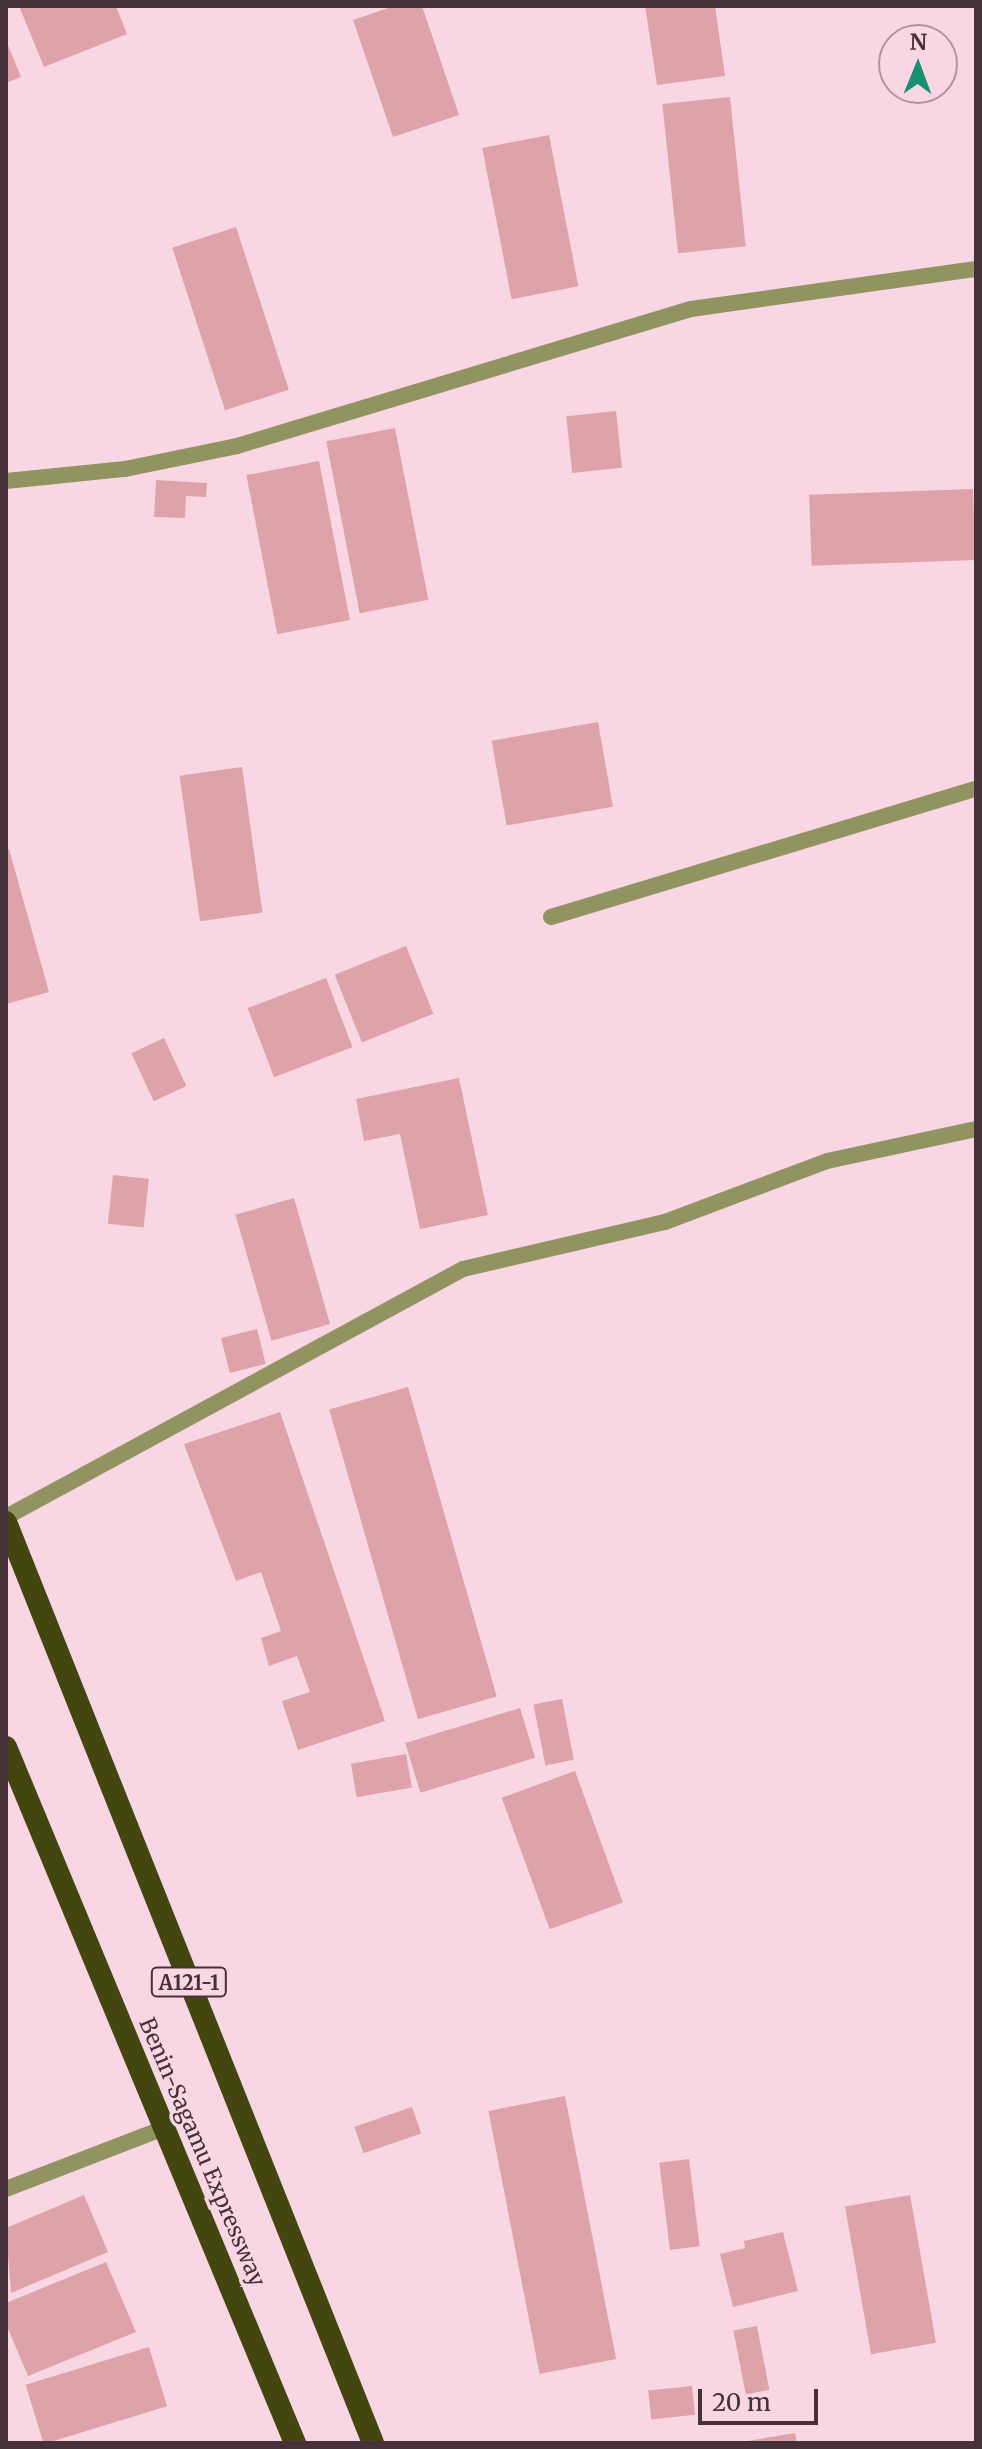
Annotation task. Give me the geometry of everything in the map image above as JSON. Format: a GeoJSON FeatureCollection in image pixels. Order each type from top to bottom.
{"type":"FeatureCollection","features":[{"type":"Feature","properties":{"kind":"highway","name":"A121-1"},"geometry":{"type":"LineString","coordinates":[[6,1519],[373,2443]]}},
{"type":"Feature","properties":{"kind":"highway","name":"Benin-Sagamu Expressway"},"geometry":{"type":"LineString","coordinates":[[6,1747],[295,2443]]}},
{"type":"Feature","properties":{"kind":"street"},"geometry":{"type":"LineString","coordinates":[[6,481],[125,469],[237,446],[691,309],[976,269]]}},
{"type":"Feature","properties":{"kind":"street"},"geometry":{"type":"LineString","coordinates":[[551,917],[976,789]]}},
{"type":"Feature","properties":{"kind":"street"},"geometry":{"type":"LineString","coordinates":[[6,1519],[463,1269],[665,1222],[827,1161],[976,1129]]}},
{"type":"Feature","properties":{"kind":"street"},"geometry":{"type":"LineString","coordinates":[[6,2189],[164,2128]]}},
{"type":"Feature","properties":{"kind":"building"},"geometry":{"type":"Polygon","coordinates":[[[19,6],[116,6],[127,34],[44,67],[19,6]]]}},
{"type":"Feature","properties":{"kind":"building"},"geometry":{"type":"Polygon","coordinates":[[[394,6],[422,6],[459,115],[393,137],[353,20],[394,6]]]}},
{"type":"Feature","properties":{"kind":"building"},"geometry":{"type":"Polygon","coordinates":[[[645,6],[715,6],[725,76],[657,85],[645,6]]]}},
{"type":"Feature","properties":{"kind":"building"},"geometry":{"type":"Polygon","coordinates":[[[6,40],[21,77],[6,83],[6,40]]]}},
{"type":"Feature","properties":{"kind":"building"},"geometry":{"type":"Polygon","coordinates":[[[730,97],[746,246],[678,253],[662,104],[730,97]]]}},
{"type":"Feature","properties":{"kind":"building"},"geometry":{"type":"Polygon","coordinates":[[[549,135],[578,286],[512,299],[482,148],[549,135]]]}},
{"type":"Feature","properties":{"kind":"building"},"geometry":{"type":"Polygon","coordinates":[[[236,227],[289,390],[225,410],[172,248],[236,227]]]}},
{"type":"Feature","properties":{"kind":"building"},"geometry":{"type":"Polygon","coordinates":[[[616,411],[622,468],[572,473],[566,416],[616,411]]]}},
{"type":"Feature","properties":{"kind":"building"},"geometry":{"type":"Polygon","coordinates":[[[395,428],[428,600],[360,613],[326,441],[395,428]]]}},
{"type":"Feature","properties":{"kind":"building"},"geometry":{"type":"Polygon","coordinates":[[[319,461],[350,620],[277,634],[246,475],[319,461]]]}},
{"type":"Feature","properties":{"kind":"building"},"geometry":{"type":"Polygon","coordinates":[[[156,480],[207,483],[206,497],[186,496],[185,518],[154,517],[156,480]]]}},
{"type":"Feature","properties":{"kind":"building"},"geometry":{"type":"Polygon","coordinates":[[[973,489],[975,560],[812,566],[809,495],[973,489]]]}},
{"type":"Feature","properties":{"kind":"building"},"geometry":{"type":"Polygon","coordinates":[[[598,722],[613,807],[507,825],[492,741],[598,722]]]}},
{"type":"Feature","properties":{"kind":"building"},"geometry":{"type":"Polygon","coordinates":[[[242,767],[262,913],[200,921],[180,776],[242,767]]]}},
{"type":"Feature","properties":{"kind":"building"},"geometry":{"type":"Polygon","coordinates":[[[9,849],[49,992],[6,1004],[6,850],[9,849]]]}},
{"type":"Feature","properties":{"kind":"building"},"geometry":{"type":"Polygon","coordinates":[[[406,946],[433,1014],[362,1043],[335,975],[406,946]]]}},
{"type":"Feature","properties":{"kind":"building"},"geometry":{"type":"Polygon","coordinates":[[[326,978],[353,1047],[274,1077],[248,1008],[326,978]]]}},
{"type":"Feature","properties":{"kind":"building"},"geometry":{"type":"Polygon","coordinates":[[[164,1038],[186,1086],[154,1101],[131,1053],[164,1038]]]}},
{"type":"Feature","properties":{"kind":"building"},"geometry":{"type":"Polygon","coordinates":[[[459,1078],[488,1215],[420,1229],[400,1134],[364,1141],[356,1099],[459,1078]]]}},
{"type":"Feature","properties":{"kind":"building"},"geometry":{"type":"Polygon","coordinates":[[[113,1175],[149,1179],[144,1227],[108,1224],[113,1175]]]}},
{"type":"Feature","properties":{"kind":"building"},"geometry":{"type":"Polygon","coordinates":[[[294,1198],[330,1324],[271,1341],[235,1215],[294,1198]]]}},
{"type":"Feature","properties":{"kind":"building"},"geometry":{"type":"Polygon","coordinates":[[[257,1329],[266,1364],[230,1373],[221,1338],[257,1329]]]}},
{"type":"Feature","properties":{"kind":"building"},"geometry":{"type":"Polygon","coordinates":[[[408,1387],[497,1697],[418,1719],[329,1410],[408,1387]]]}},
{"type":"Feature","properties":{"kind":"building"},"geometry":{"type":"Polygon","coordinates":[[[280,1412],[385,1721],[298,1750],[282,1701],[310,1692],[297,1656],[269,1666],[261,1638],[281,1631],[261,1572],[236,1581],[184,1444],[280,1412]]]}},
{"type":"Feature","properties":{"kind":"building"},"geometry":{"type":"Polygon","coordinates":[[[562,1699],[574,1760],[545,1765],[534,1705],[562,1699]]]}},
{"type":"Feature","properties":{"kind":"building"},"geometry":{"type":"Polygon","coordinates":[[[520,1708],[535,1758],[420,1793],[405,1743],[520,1708]]]}},
{"type":"Feature","properties":{"kind":"building"},"geometry":{"type":"Polygon","coordinates":[[[406,1754],[412,1787],[357,1797],[351,1764],[406,1754]]]}},
{"type":"Feature","properties":{"kind":"building"},"geometry":{"type":"Polygon","coordinates":[[[575,1771],[623,1903],[550,1929],[502,1798],[575,1771]]]}},
{"type":"Feature","properties":{"kind":"building"},"geometry":{"type":"Polygon","coordinates":[[[565,2096],[616,2359],[540,2374],[488,2111],[565,2096]]]}},
{"type":"Feature","properties":{"kind":"building"},"geometry":{"type":"Polygon","coordinates":[[[412,2107],[421,2133],[363,2153],[354,2127],[412,2107]]]}},
{"type":"Feature","properties":{"kind":"building"},"geometry":{"type":"Polygon","coordinates":[[[689,2159],[700,2246],[670,2250],[659,2163],[689,2159]]]}},
{"type":"Feature","properties":{"kind":"building"},"geometry":{"type":"Polygon","coordinates":[[[84,2195],[108,2252],[11,2293],[6,2228],[84,2195]]]}},
{"type":"Feature","properties":{"kind":"building"},"geometry":{"type":"Polygon","coordinates":[[[910,2195],[936,2343],[871,2354],[845,2206],[910,2195]]]}},
{"type":"Feature","properties":{"kind":"building"},"geometry":{"type":"Polygon","coordinates":[[[783,2232],[798,2291],[733,2307],[720,2254],[745,2248],[744,2241],[783,2232]]]}},
{"type":"Feature","properties":{"kind":"building"},"geometry":{"type":"Polygon","coordinates":[[[106,2262],[136,2332],[28,2376],[6,2324],[6,2303],[106,2262]]]}},
{"type":"Feature","properties":{"kind":"building"},"geometry":{"type":"Polygon","coordinates":[[[757,2326],[769,2390],[746,2394],[733,2331],[757,2326]]]}},
{"type":"Feature","properties":{"kind":"building"},"geometry":{"type":"Polygon","coordinates":[[[149,2347],[167,2406],[43,2443],[26,2385],[149,2347]]]}},
{"type":"Feature","properties":{"kind":"building"},"geometry":{"type":"Polygon","coordinates":[[[692,2386],[695,2415],[651,2419],[648,2391],[692,2386]]]}},
{"type":"Feature","properties":{"kind":"building"},"geometry":{"type":"Polygon","coordinates":[[[795,2433],[797,2443],[748,2441],[795,2433]]]}}]}
